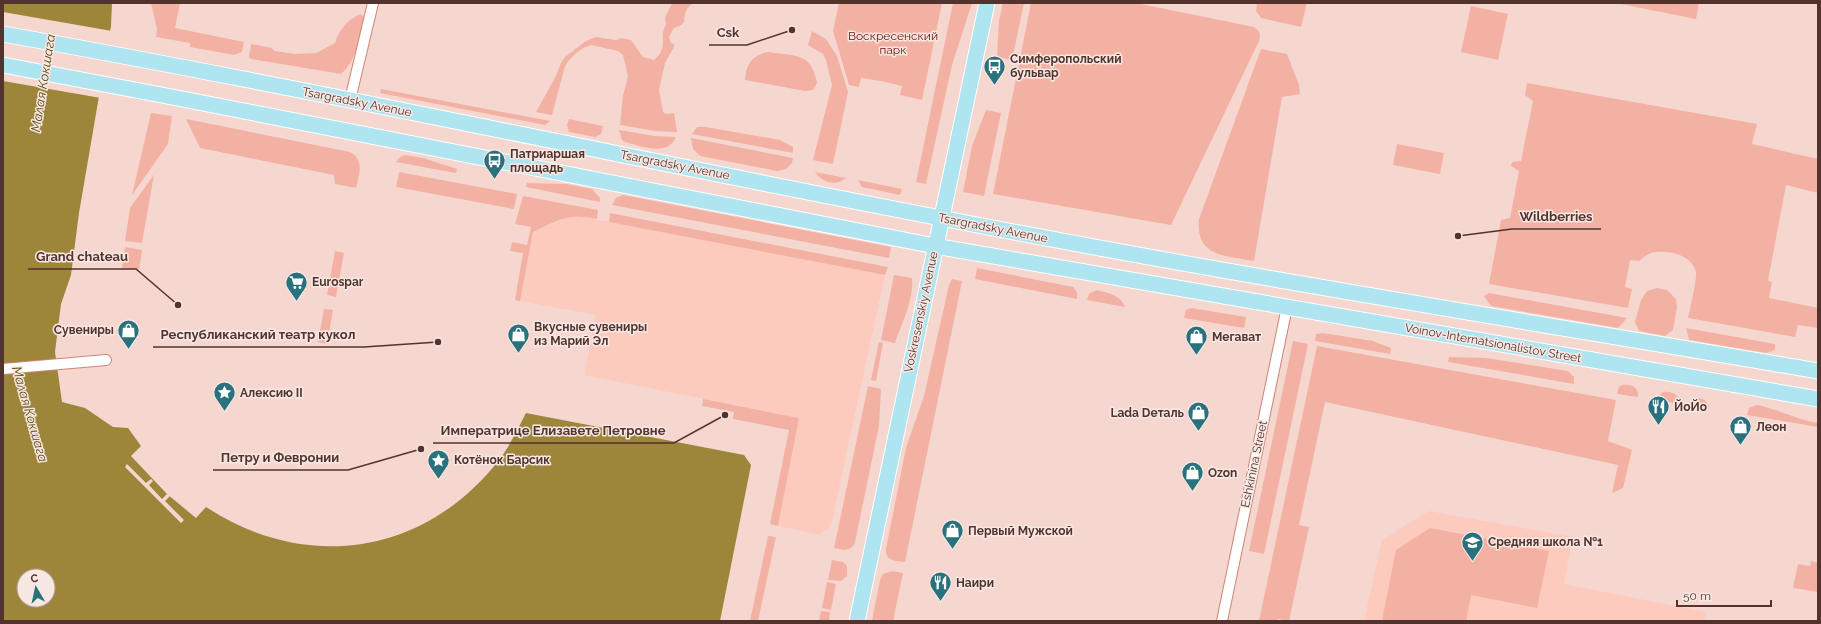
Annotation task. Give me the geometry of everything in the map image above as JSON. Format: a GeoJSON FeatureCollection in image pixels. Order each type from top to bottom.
{"type":"FeatureCollection","features":[{"type":"Feature","properties":{"kind":"main road","name":"Voskresenskiy Avenue"},"geometry":{"type":"LineString","coordinates":[[857,621],[987,3]]}},
{"type":"Feature","properties":{"kind":"main road","name":"Tsargradsky Avenue"},"geometry":{"type":"LineString","coordinates":[[3,34],[178,66],[941,218],[1173,261],[1818,371]]}},
{"type":"Feature","properties":{"kind":"main road"},"geometry":{"type":"LineString","coordinates":[[3,66],[172,97],[936,246]]}},
{"type":"Feature","properties":{"kind":"main road","name":"Voinov-Internatsionalistov Street"},"geometry":{"type":"LineString","coordinates":[[936,246],[1818,399]]}},
{"type":"Feature","properties":{"kind":"street"},"geometry":{"type":"LineString","coordinates":[[350,100],[373,3]]}},
{"type":"Feature","properties":{"kind":"street","name":"Eshkinina Street"},"geometry":{"type":"LineString","coordinates":[[1222,621],[1287,307]]}},
{"type":"Feature","properties":{"kind":"street"},"geometry":{"type":"LineString","coordinates":[[3,369],[106,360]]}},
{"type":"Feature","properties":{"kind":"shaded area"},"geometry":{"type":"Polygon","coordinates":[[[567,217],[584,217],[885,275],[832,521],[829,528],[820,534],[816,534],[778,526],[799,418],[584,375],[596,315],[520,301],[533,232],[567,217]]]}},
{"type":"Feature","properties":{"kind":"shaded area","name":"Средняя школа №1"},"geometry":{"type":"Polygon","coordinates":[[[1429,511],[1573,537],[1564,584],[1706,612],[1704,621],[1364,621],[1382,540],[1429,511]]]}},
{"type":"Feature","properties":{"kind":"green space"},"geometry":{"type":"Polygon","coordinates":[[[151,3],[180,3],[175,28],[244,42],[242,52],[234,55],[190,47],[190,43],[156,37],[157,29],[151,3]]]}},
{"type":"Feature","properties":{"kind":"green space"},"geometry":{"type":"Polygon","coordinates":[[[672,3],[693,3],[685,14],[682,25],[674,28],[669,37],[671,43],[675,45],[665,63],[659,90],[663,112],[666,114],[674,113],[677,132],[655,131],[620,125],[623,96],[628,76],[623,55],[618,51],[591,45],[576,53],[565,66],[552,115],[536,112],[565,57],[586,41],[596,37],[616,40],[622,38],[631,40],[643,57],[654,60],[662,51],[663,33],[666,25],[665,18],[672,3]]]}},
{"type":"Feature","properties":{"kind":"green space","name":"Воскресенский парк"},"geometry":{"type":"Polygon","coordinates":[[[839,3],[942,3],[922,100],[900,95],[902,86],[881,81],[861,78],[859,87],[849,85],[833,31],[839,3]]]}},
{"type":"Feature","properties":{"kind":"green space"},"geometry":{"type":"Polygon","coordinates":[[[953,3],[972,3],[952,65],[926,184],[916,182],[953,3]]]}},
{"type":"Feature","properties":{"kind":"green space"},"geometry":{"type":"Polygon","coordinates":[[[1003,3],[1024,3],[1012,60],[997,57],[999,21],[1003,3]]]}},
{"type":"Feature","properties":{"kind":"green space"},"geometry":{"type":"Polygon","coordinates":[[[1031,3],[1136,3],[1254,27],[1259,31],[1259,41],[1171,225],[993,194],[1031,3]]]}},
{"type":"Feature","properties":{"kind":"green space"},"geometry":{"type":"Polygon","coordinates":[[[1257,3],[1307,3],[1301,27],[1261,18],[1256,11],[1257,3]]]}},
{"type":"Feature","properties":{"kind":"green space"},"geometry":{"type":"Polygon","coordinates":[[[1616,3],[1699,3],[1696,19],[1616,3]]]}},
{"type":"Feature","properties":{"kind":"green space"},"geometry":{"type":"Polygon","coordinates":[[[1471,6],[1508,14],[1498,60],[1461,52],[1471,6]]]}},
{"type":"Feature","properties":{"kind":"green space"},"geometry":{"type":"Polygon","coordinates":[[[360,14],[366,18],[359,41],[351,62],[341,74],[251,59],[249,57],[251,44],[272,48],[274,51],[295,54],[316,53],[335,43],[344,26],[360,14]]]}},
{"type":"Feature","properties":{"kind":"green space"},"geometry":{"type":"Polygon","coordinates":[[[812,31],[826,39],[837,56],[848,92],[833,164],[813,160],[832,85],[826,60],[823,54],[808,45],[812,31]]]}},
{"type":"Feature","properties":{"kind":"green space"},"geometry":{"type":"Polygon","coordinates":[[[1261,49],[1287,54],[1299,85],[1300,94],[1282,97],[1254,261],[1223,256],[1207,248],[1202,241],[1199,232],[1199,219],[1261,49]]]}},
{"type":"Feature","properties":{"kind":"green space"},"geometry":{"type":"Polygon","coordinates":[[[768,52],[794,55],[806,61],[815,73],[817,83],[813,90],[805,91],[745,80],[748,65],[751,61],[758,55],[768,52]]]}},
{"type":"Feature","properties":{"kind":"green space"},"geometry":{"type":"Polygon","coordinates":[[[1527,83],[1757,124],[1752,144],[1818,159],[1818,193],[1786,185],[1768,281],[1772,282],[1769,298],[1818,308],[1818,328],[1798,325],[1795,337],[1688,318],[1696,272],[1689,261],[1684,257],[1678,254],[1664,252],[1651,253],[1639,261],[1630,260],[1625,287],[1632,289],[1628,308],[1489,284],[1501,220],[1510,218],[1519,171],[1511,166],[1512,162],[1521,161],[1533,101],[1525,95],[1527,83]]]}},
{"type":"Feature","properties":{"kind":"green space"},"geometry":{"type":"Polygon","coordinates":[[[381,89],[550,121],[545,125],[380,93],[381,89]]]}},
{"type":"Feature","properties":{"kind":"green space"},"geometry":{"type":"Polygon","coordinates":[[[986,110],[1001,113],[984,196],[963,192],[972,146],[986,110]]]}},
{"type":"Feature","properties":{"kind":"green space"},"geometry":{"type":"Polygon","coordinates":[[[151,113],[172,116],[168,144],[132,195],[151,113]]]}},
{"type":"Feature","properties":{"kind":"green space"},"geometry":{"type":"Polygon","coordinates":[[[186,119],[350,152],[358,159],[360,168],[356,188],[335,184],[334,175],[200,148],[186,119]]]}},
{"type":"Feature","properties":{"kind":"green space"},"geometry":{"type":"Polygon","coordinates":[[[569,119],[603,126],[601,134],[595,137],[569,132],[567,125],[569,119]]]}},
{"type":"Feature","properties":{"kind":"green space"},"geometry":{"type":"Polygon","coordinates":[[[697,127],[706,127],[780,140],[793,147],[793,153],[692,134],[697,127]]]}},
{"type":"Feature","properties":{"kind":"green space"},"geometry":{"type":"Polygon","coordinates":[[[619,130],[655,136],[676,137],[667,147],[654,148],[625,142],[622,140],[619,130]]]}},
{"type":"Feature","properties":{"kind":"green space"},"geometry":{"type":"Polygon","coordinates":[[[691,138],[793,158],[792,163],[786,169],[777,171],[700,156],[693,149],[691,138]]]}},
{"type":"Feature","properties":{"kind":"green space"},"geometry":{"type":"Polygon","coordinates":[[[1397,144],[1444,153],[1440,174],[1393,165],[1397,144]]]}},
{"type":"Feature","properties":{"kind":"green space"},"geometry":{"type":"Polygon","coordinates":[[[405,155],[423,158],[457,169],[456,173],[396,162],[399,158],[405,155]]]}},
{"type":"Feature","properties":{"kind":"green space"},"geometry":{"type":"Polygon","coordinates":[[[166,158],[154,175],[142,243],[125,241],[130,208],[166,158]]]}},
{"type":"Feature","properties":{"kind":"green space"},"geometry":{"type":"Polygon","coordinates":[[[399,172],[517,194],[514,209],[396,187],[399,172]]]}},
{"type":"Feature","properties":{"kind":"green space"},"geometry":{"type":"Polygon","coordinates":[[[815,172],[846,178],[842,181],[833,183],[825,181],[815,172]]]}},
{"type":"Feature","properties":{"kind":"green space"},"geometry":{"type":"Polygon","coordinates":[[[858,180],[902,189],[900,195],[862,187],[858,180]]]}},
{"type":"Feature","properties":{"kind":"green space"},"geometry":{"type":"Polygon","coordinates":[[[527,183],[566,184],[592,189],[600,198],[600,202],[526,187],[527,183]]]}},
{"type":"Feature","properties":{"kind":"green space"},"geometry":{"type":"Polygon","coordinates":[[[623,195],[891,247],[889,258],[612,205],[616,198],[623,195]]]}},
{"type":"Feature","properties":{"kind":"green space"},"geometry":{"type":"Polygon","coordinates":[[[523,196],[598,210],[597,219],[587,217],[570,217],[533,232],[520,301],[515,300],[523,253],[510,251],[512,242],[527,245],[531,227],[515,224],[523,196]]]}},
{"type":"Feature","properties":{"kind":"green space"},"geometry":{"type":"Polygon","coordinates":[[[610,213],[888,267],[885,275],[609,222],[610,213]]]}},
{"type":"Feature","properties":{"kind":"green space"},"geometry":{"type":"Polygon","coordinates":[[[125,247],[142,250],[139,270],[122,268],[125,247]]]}},
{"type":"Feature","properties":{"kind":"green space"},"geometry":{"type":"Polygon","coordinates":[[[335,251],[344,253],[336,297],[327,295],[335,251]]]}},
{"type":"Feature","properties":{"kind":"green space"},"geometry":{"type":"Polygon","coordinates":[[[977,268],[1073,287],[1077,292],[1077,299],[975,279],[977,268]]]}},
{"type":"Feature","properties":{"kind":"green space"},"geometry":{"type":"Polygon","coordinates":[[[894,275],[912,278],[911,295],[907,311],[895,343],[881,340],[894,275]]]}},
{"type":"Feature","properties":{"kind":"green space"},"geometry":{"type":"Polygon","coordinates":[[[952,279],[962,281],[905,562],[895,561],[887,556],[886,549],[906,448],[924,396],[949,285],[952,279]]]}},
{"type":"Feature","properties":{"kind":"green space"},"geometry":{"type":"Polygon","coordinates":[[[1657,288],[1667,290],[1676,299],[1677,307],[1673,330],[1665,336],[1639,331],[1635,322],[1641,300],[1647,291],[1657,288]]]}},
{"type":"Feature","properties":{"kind":"green space"},"geometry":{"type":"Polygon","coordinates":[[[1096,290],[1109,293],[1117,297],[1125,307],[1087,300],[1089,294],[1096,290]]]}},
{"type":"Feature","properties":{"kind":"green space"},"geometry":{"type":"Polygon","coordinates":[[[1489,293],[1627,318],[1618,328],[1491,306],[1484,296],[1489,293]]]}},
{"type":"Feature","properties":{"kind":"green space"},"geometry":{"type":"Polygon","coordinates":[[[1191,308],[1246,317],[1244,328],[1184,318],[1186,310],[1191,308]]]}},
{"type":"Feature","properties":{"kind":"green space"},"geometry":{"type":"Polygon","coordinates":[[[324,309],[333,310],[327,344],[318,342],[324,309]]]}},
{"type":"Feature","properties":{"kind":"green space"},"geometry":{"type":"Polygon","coordinates":[[[1686,328],[1775,344],[1775,350],[1766,353],[1689,340],[1686,328]]]}},
{"type":"Feature","properties":{"kind":"green space"},"geometry":{"type":"Polygon","coordinates":[[[1323,333],[1373,341],[1391,348],[1390,354],[1315,341],[1316,334],[1323,333]]]}},
{"type":"Feature","properties":{"kind":"green space"},"geometry":{"type":"Polygon","coordinates":[[[1293,341],[1308,344],[1264,554],[1249,551],[1293,341]]]}},
{"type":"Feature","properties":{"kind":"green space"},"geometry":{"type":"Polygon","coordinates":[[[879,342],[883,343],[876,381],[871,380],[879,342]]]}},
{"type":"Feature","properties":{"kind":"green space"},"geometry":{"type":"Polygon","coordinates":[[[1317,346],[1616,400],[1608,441],[1632,450],[1623,488],[1612,493],[1618,465],[1325,402],[1299,525],[1309,527],[1289,621],[1278,619],[1277,621],[1259,621],[1317,346]]]}},
{"type":"Feature","properties":{"kind":"green space"},"geometry":{"type":"Polygon","coordinates":[[[1449,357],[1486,358],[1568,371],[1574,377],[1574,384],[1448,362],[1449,357]]]}},
{"type":"Feature","properties":{"kind":"green space"},"geometry":{"type":"Polygon","coordinates":[[[1622,385],[1634,387],[1637,391],[1638,397],[1617,394],[1619,387],[1622,385]]]}},
{"type":"Feature","properties":{"kind":"green space"},"geometry":{"type":"Polygon","coordinates":[[[868,386],[881,389],[879,426],[855,542],[849,549],[846,550],[834,548],[868,386]]]}},
{"type":"Feature","properties":{"kind":"green space"},"geometry":{"type":"Polygon","coordinates":[[[1663,392],[1674,394],[1678,398],[1679,404],[1658,400],[1659,396],[1663,392]]]}},
{"type":"Feature","properties":{"kind":"green space"},"geometry":{"type":"Polygon","coordinates":[[[1699,398],[1705,400],[1709,406],[1708,410],[1690,406],[1693,400],[1699,398]]]}},
{"type":"Feature","properties":{"kind":"green space"},"geometry":{"type":"Polygon","coordinates":[[[703,399],[799,418],[778,526],[770,524],[789,430],[733,419],[734,412],[702,406],[703,399]]]}},
{"type":"Feature","properties":{"kind":"green space"},"geometry":{"type":"Polygon","coordinates":[[[1757,405],[1818,423],[1818,427],[1747,415],[1749,408],[1757,405]]]}},
{"type":"Feature","properties":{"kind":"green space"},"geometry":{"type":"Polygon","coordinates":[[[1430,528],[1549,551],[1537,608],[1471,595],[1466,621],[1382,621],[1396,550],[1430,528]]]}},
{"type":"Feature","properties":{"kind":"green space"},"geometry":{"type":"Polygon","coordinates":[[[768,536],[776,537],[758,621],[750,621],[768,536]]]}},
{"type":"Feature","properties":{"kind":"green space"},"geometry":{"type":"Polygon","coordinates":[[[832,560],[843,562],[847,566],[847,576],[841,581],[828,580],[832,560]]]}},
{"type":"Feature","properties":{"kind":"green space"},"geometry":{"type":"Polygon","coordinates":[[[1811,561],[1818,563],[1818,592],[1793,588],[1798,564],[1810,566],[1811,561]]]}},
{"type":"Feature","properties":{"kind":"green space"},"geometry":{"type":"Polygon","coordinates":[[[892,571],[903,573],[893,621],[872,621],[880,580],[883,574],[892,571]]]}},
{"type":"Feature","properties":{"kind":"green space"},"geometry":{"type":"Polygon","coordinates":[[[827,582],[836,584],[831,610],[822,608],[827,582]]]}},
{"type":"Feature","properties":{"kind":"green space"},"geometry":{"type":"Polygon","coordinates":[[[821,611],[830,612],[829,621],[819,621],[821,611]]]}},
{"type":"Feature","properties":{"kind":"water","name":"Малая Кокшага"},"geometry":{"type":"Polygon","coordinates":[[[3,3],[112,3],[111,26],[79,213],[71,275],[61,304],[55,352],[62,402],[85,408],[113,427],[128,428],[141,446],[131,456],[167,494],[196,518],[206,507],[244,528],[284,541],[323,546],[362,544],[400,534],[436,517],[469,492],[503,455],[526,413],[744,455],[751,465],[720,621],[3,621],[3,3]]]}},
{"type":"Feature","properties":{"kind":"pier"},"geometry":{"type":"Polygon","coordinates":[[[3,12],[112,31],[101,98],[3,81],[3,12]]]}},
{"type":"Feature","properties":{"kind":"pier"},"geometry":{"type":"Polygon","coordinates":[[[127,464],[146,483],[151,479],[153,481],[149,485],[162,499],[167,494],[170,496],[165,501],[184,520],[181,523],[125,467],[127,464]]]}},
{"type":"Feature","properties":{"kind":"place","name":"Csk"},"geometry":{"type":"Point","coordinates":[792,30]}},
{"type":"Feature","properties":{"kind":"place","name":"Симферопольский бульвар"},"geometry":{"type":"Point","coordinates":[994,86]}},
{"type":"Feature","properties":{"kind":"place","name":"Патриаршая площадь"},"geometry":{"type":"Point","coordinates":[494,180]}},
{"type":"Feature","properties":{"kind":"place","name":"Wildberries"},"geometry":{"type":"Point","coordinates":[1458,236]}},
{"type":"Feature","properties":{"kind":"place","name":"Eurospar"},"geometry":{"type":"Point","coordinates":[297,302]}},
{"type":"Feature","properties":{"kind":"place","name":"Grand chateau"},"geometry":{"type":"Point","coordinates":[178,305]}},
{"type":"Feature","properties":{"kind":"place","name":"Республиканский театр кукол"},"geometry":{"type":"Point","coordinates":[438,342]}},
{"type":"Feature","properties":{"kind":"place","name":"Сувениры"},"geometry":{"type":"Point","coordinates":[129,350]}},
{"type":"Feature","properties":{"kind":"place","name":"Вкусные сувениры из Марий Эл"},"geometry":{"type":"Point","coordinates":[519,354]}},
{"type":"Feature","properties":{"kind":"place","name":"Мегават"},"geometry":{"type":"Point","coordinates":[1197,356]}},
{"type":"Feature","properties":{"kind":"place","name":"Алексию II"},"geometry":{"type":"Point","coordinates":[225,412]}},
{"type":"Feature","properties":{"kind":"place","name":"Императрице Елизавете Петровне"},"geometry":{"type":"Point","coordinates":[725,415]}},
{"type":"Feature","properties":{"kind":"place","name":"ЙоЙо"},"geometry":{"type":"Point","coordinates":[1659,426]}},
{"type":"Feature","properties":{"kind":"place","name":"Lada Dеталь"},"geometry":{"type":"Point","coordinates":[1199,432]}},
{"type":"Feature","properties":{"kind":"place","name":"Леон"},"geometry":{"type":"Point","coordinates":[1740,446]}},
{"type":"Feature","properties":{"kind":"place","name":"Петру и Февронии"},"geometry":{"type":"Point","coordinates":[421,449]}},
{"type":"Feature","properties":{"kind":"place","name":"Котёнок Барсик"},"geometry":{"type":"Point","coordinates":[439,480]}},
{"type":"Feature","properties":{"kind":"place","name":"Ozon"},"geometry":{"type":"Point","coordinates":[1192,492]}},
{"type":"Feature","properties":{"kind":"place","name":"Первый Мужской"},"geometry":{"type":"Point","coordinates":[953,550]}},
{"type":"Feature","properties":{"kind":"place","name":"Средняя школа №1"},"geometry":{"type":"Point","coordinates":[1472,562]}},
{"type":"Feature","properties":{"kind":"place","name":"Наири"},"geometry":{"type":"Point","coordinates":[940,602]}}]}
